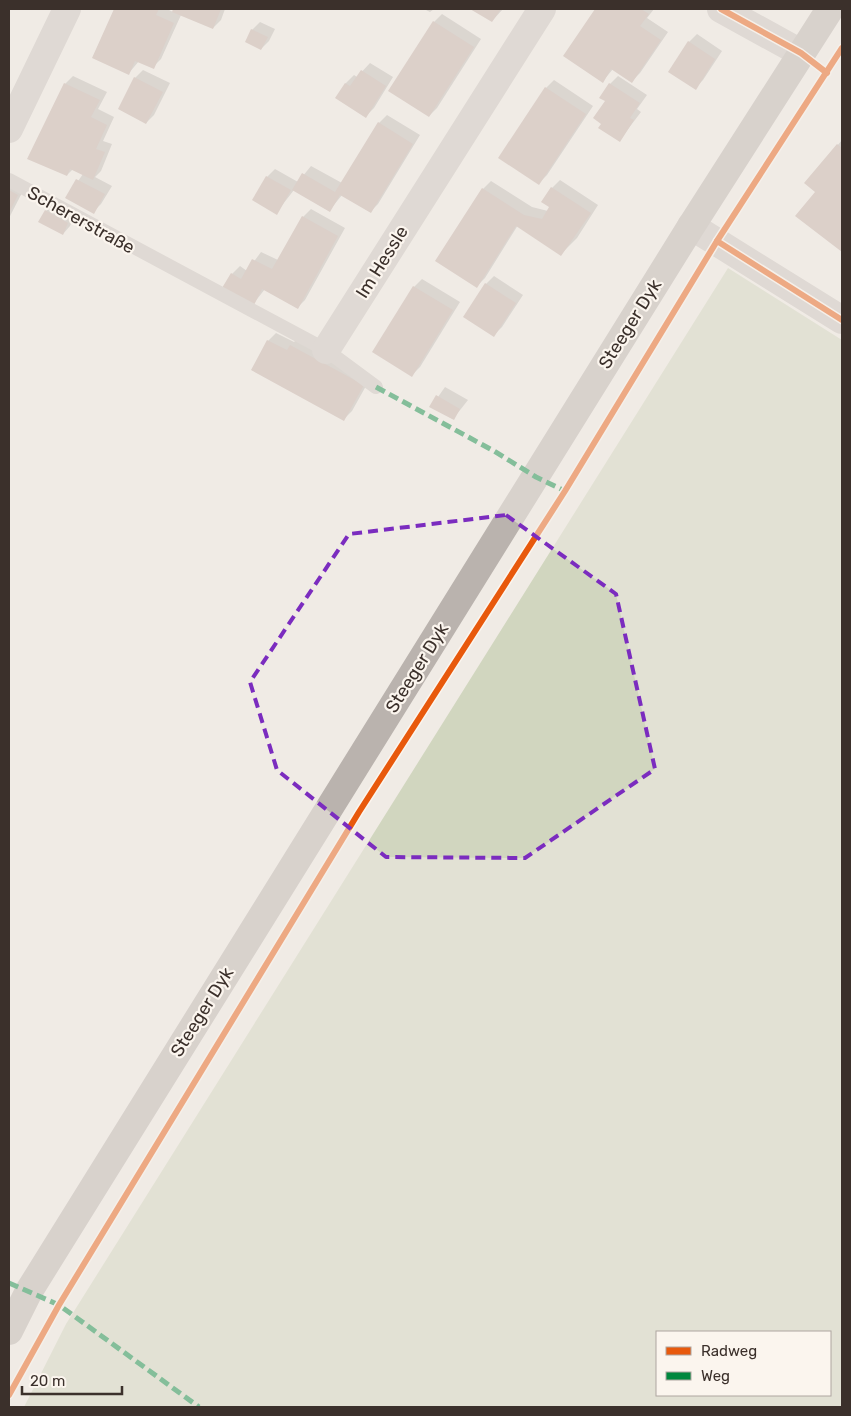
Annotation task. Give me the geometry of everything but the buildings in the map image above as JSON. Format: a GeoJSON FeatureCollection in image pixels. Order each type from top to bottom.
{"type":"FeatureCollection","features":[{"type":"Feature","properties":{"kind":"street"},"geometry":{"type":"LineString","coordinates":[[9,129],[67,9]]}},
{"type":"Feature","properties":{"kind":"street","name":"Im Hessle"},"geometry":{"type":"LineString","coordinates":[[326,350],[542,9]]}},
{"type":"Feature","properties":{"kind":"street"},"geometry":{"type":"LineString","coordinates":[[722,9],[801,53]]}},
{"type":"Feature","properties":{"kind":"street","name":"Steeger Dyk"},"geometry":{"type":"LineString","coordinates":[[9,1331],[29,1291],[691,226],[830,9]]}},
{"type":"Feature","properties":{"kind":"street"},"geometry":{"type":"LineString","coordinates":[[691,226],[842,320]]}},
{"type":"Feature","properties":{"kind":"lane","name":"Schererstraße"},"geometry":{"type":"LineString","coordinates":[[9,180],[153,259],[326,350]]}},
{"type":"Feature","properties":{"kind":"lane"},"geometry":{"type":"LineString","coordinates":[[326,350],[376,387]]}},
{"type":"Feature","properties":{"kind":"highlighted area"},"geometry":{"type":"Polygon","coordinates":[[[506,515],[616,594],[655,769],[525,858],[386,857],[277,770],[250,682],[349,534],[506,515]]]}},
{"type":"Feature","properties":{"kind":"green space"},"geometry":{"type":"Polygon","coordinates":[[[728,268],[842,340],[842,1407],[24,1407],[66,1324],[728,268]]]}},
{"type":"Feature","properties":{"kind":"marked path"},"geometry":{"type":"LineString","coordinates":[[376,387],[494,451],[536,477],[565,491]]}},
{"type":"Feature","properties":{"kind":"marked path"},"geometry":{"type":"LineString","coordinates":[[9,1283],[59,1305],[199,1407]]}},
{"type":"Feature","properties":{"kind":"cycle path"},"geometry":{"type":"LineString","coordinates":[[721,9],[801,53],[827,73]]}},
{"type":"Feature","properties":{"kind":"cycle path"},"geometry":{"type":"LineString","coordinates":[[9,1395],[59,1305],[359,812],[565,491],[717,241],[842,48]]}},
{"type":"Feature","properties":{"kind":"cycle path"},"geometry":{"type":"LineString","coordinates":[[717,241],[842,320]]}}]}
